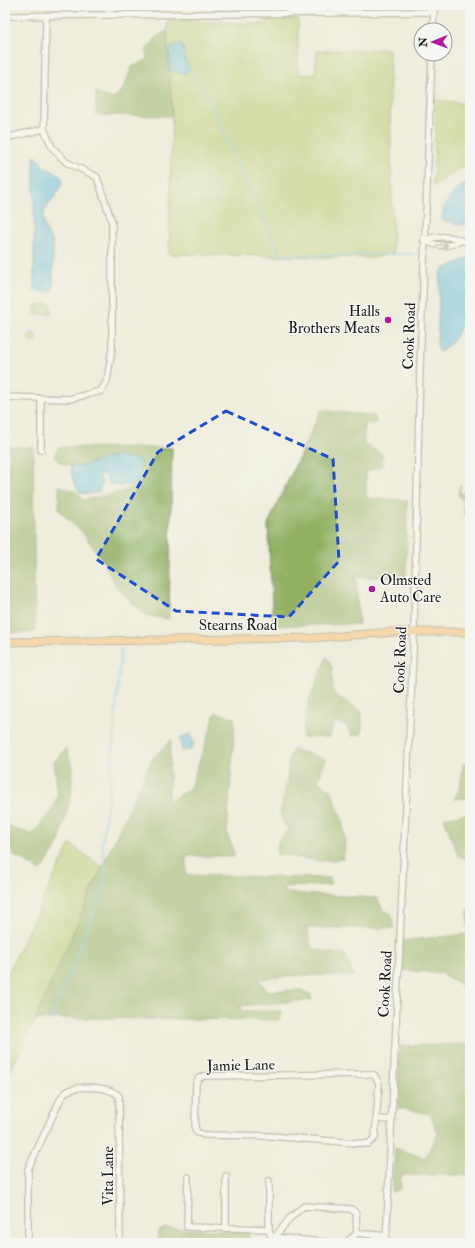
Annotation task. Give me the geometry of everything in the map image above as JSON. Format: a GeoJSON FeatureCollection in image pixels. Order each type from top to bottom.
{"type":"FeatureCollection","features":[{"type":"Feature","properties":{"kind":"main road","name":"Stearns Road"},"geometry":{"type":"LineString","coordinates":[[5,642],[313,638],[414,631],[470,632]]}},
{"type":"Feature","properties":{"kind":"street"},"geometry":{"type":"LineString","coordinates":[[433,22],[434,5]]}},
{"type":"Feature","properties":{"kind":"street"},"geometry":{"type":"LineString","coordinates":[[5,16],[434,12]]}},
{"type":"Feature","properties":{"kind":"street"},"geometry":{"type":"LineString","coordinates":[[5,397],[41,400],[69,399],[101,391],[107,381],[112,348],[112,222],[108,206],[97,177],[66,162],[52,147],[44,129],[46,16]]}},
{"type":"Feature","properties":{"kind":"street","name":"Cook Road"},"geometry":{"type":"LineString","coordinates":[[386,1243],[414,631],[424,240],[432,62]]}},
{"type":"Feature","properties":{"kind":"street"},"geometry":{"type":"LineString","coordinates":[[5,138],[44,129]]}},
{"type":"Feature","properties":{"kind":"street"},"geometry":{"type":"LineString","coordinates":[[424,240],[433,237],[470,241]]}},
{"type":"Feature","properties":{"kind":"street"},"geometry":{"type":"LineString","coordinates":[[41,400],[41,450]]}},
{"type":"Feature","properties":{"kind":"street","name":"Jamie Lane"},"geometry":{"type":"LineString","coordinates":[[369,1074],[377,1078],[379,1083],[377,1119],[375,1138],[368,1144],[270,1136],[204,1135],[198,1133],[195,1129],[196,1083],[199,1078],[204,1076],[369,1074]]}},
{"type":"Feature","properties":{"kind":"street","name":"Vita Lane"},"geometry":{"type":"LineString","coordinates":[[28,1243],[28,1169],[61,1098],[69,1090],[80,1088],[114,1090],[119,1096],[120,1243]]}},
{"type":"Feature","properties":{"kind":"street"},"geometry":{"type":"LineString","coordinates":[[377,1119],[391,1120]]}},
{"type":"Feature","properties":{"kind":"street"},"geometry":{"type":"LineString","coordinates":[[226,1176],[226,1228]]}},
{"type":"Feature","properties":{"kind":"street"},"geometry":{"type":"LineString","coordinates":[[188,1177],[187,1227],[269,1229]]}},
{"type":"Feature","properties":{"kind":"street"},"geometry":{"type":"LineString","coordinates":[[269,1180],[270,1235],[274,1238],[333,1243]]}},
{"type":"Feature","properties":{"kind":"street"},"geometry":{"type":"LineString","coordinates":[[274,1238],[290,1218],[304,1206],[351,1209],[356,1213],[357,1233]]}},
{"type":"Feature","properties":{"kind":"street"},"geometry":{"type":"LineString","coordinates":[[346,1243],[357,1233],[386,1236]]}},
{"type":"Feature","properties":{"kind":"highlighted area"},"geometry":{"type":"Polygon","coordinates":[[[226,411],[333,459],[339,561],[289,617],[176,611],[96,559],[158,452],[226,411]]]}},
{"type":"Feature","properties":{"kind":"green space"},"geometry":{"type":"Polygon","coordinates":[[[268,19],[298,19],[298,74],[315,75],[317,51],[389,49],[393,253],[374,258],[169,254],[172,116],[167,43],[168,20],[268,24],[268,19]]]}},
{"type":"Feature","properties":{"kind":"green space"},"geometry":{"type":"Polygon","coordinates":[[[167,31],[172,116],[96,115],[96,92],[100,95],[113,99],[124,88],[132,67],[147,60],[147,49],[158,36],[167,31]]]}},
{"type":"Feature","properties":{"kind":"green space"},"geometry":{"type":"Polygon","coordinates":[[[437,100],[470,104],[470,162],[433,186],[437,100]]]}},
{"type":"Feature","properties":{"kind":"green space"},"geometry":{"type":"Polygon","coordinates":[[[51,304],[51,314],[35,314],[35,305],[51,304]]]}},
{"type":"Feature","properties":{"kind":"green space"},"geometry":{"type":"Polygon","coordinates":[[[31,334],[35,334],[37,338],[35,342],[31,342],[29,340],[29,336],[31,334]]]}},
{"type":"Feature","properties":{"kind":"green space"},"geometry":{"type":"Polygon","coordinates":[[[321,410],[375,416],[376,423],[364,423],[364,444],[382,454],[382,466],[366,472],[366,498],[407,500],[406,578],[356,577],[359,624],[273,626],[268,524],[321,410]]]}},
{"type":"Feature","properties":{"kind":"green space"},"geometry":{"type":"Polygon","coordinates":[[[5,447],[33,447],[35,632],[5,633],[5,447]]]}},
{"type":"Feature","properties":{"kind":"green space"},"geometry":{"type":"Polygon","coordinates":[[[58,447],[172,448],[169,619],[147,616],[118,589],[101,558],[82,532],[59,510],[59,486],[76,492],[84,500],[122,492],[139,483],[115,456],[84,466],[67,465],[54,457],[58,447]]]}},
{"type":"Feature","properties":{"kind":"green space"},"geometry":{"type":"Polygon","coordinates":[[[460,485],[460,494],[470,491],[470,522],[464,514],[464,503],[458,495],[460,485]]]}},
{"type":"Feature","properties":{"kind":"green space"},"geometry":{"type":"Polygon","coordinates":[[[327,656],[332,667],[333,693],[362,712],[362,734],[352,736],[347,726],[334,722],[330,737],[302,737],[308,704],[327,656]]]}},
{"type":"Feature","properties":{"kind":"green space"},"geometry":{"type":"Polygon","coordinates":[[[215,712],[235,718],[227,833],[235,856],[186,856],[186,875],[330,878],[330,885],[282,887],[286,893],[377,898],[383,910],[391,914],[394,928],[307,928],[312,948],[330,953],[345,954],[354,976],[302,975],[258,979],[267,991],[301,990],[311,995],[311,1000],[239,1006],[243,1011],[282,1011],[280,1020],[67,1018],[35,1020],[102,867],[152,759],[171,740],[168,802],[190,788],[212,725],[215,712]]]}},
{"type":"Feature","properties":{"kind":"green space"},"geometry":{"type":"Polygon","coordinates":[[[66,748],[73,768],[71,795],[58,845],[41,871],[15,856],[5,844],[5,817],[8,827],[32,834],[51,812],[58,795],[54,762],[66,748]]]}},
{"type":"Feature","properties":{"kind":"green space"},"geometry":{"type":"Polygon","coordinates":[[[293,749],[326,759],[318,781],[331,790],[342,820],[345,840],[343,859],[321,861],[276,854],[278,841],[288,830],[280,814],[287,781],[289,759],[293,749]]]}},
{"type":"Feature","properties":{"kind":"green space"},"geometry":{"type":"Polygon","coordinates":[[[463,764],[470,764],[470,798],[454,799],[460,788],[463,764]]]}},
{"type":"Feature","properties":{"kind":"green space"},"geometry":{"type":"Polygon","coordinates":[[[470,813],[470,860],[458,856],[444,818],[470,813]]]}},
{"type":"Feature","properties":{"kind":"green space"},"geometry":{"type":"Polygon","coordinates":[[[70,844],[102,867],[56,976],[5,1082],[5,979],[70,844]]]}},
{"type":"Feature","properties":{"kind":"green space"},"geometry":{"type":"Polygon","coordinates":[[[468,910],[470,910],[470,997],[465,995],[459,983],[440,973],[401,970],[402,941],[468,934],[468,910]]]}},
{"type":"Feature","properties":{"kind":"green space"},"geometry":{"type":"Polygon","coordinates":[[[470,1044],[470,1175],[401,1175],[400,1189],[392,1192],[395,1148],[425,1158],[438,1133],[430,1114],[398,1108],[399,1046],[470,1044]]]}},
{"type":"Feature","properties":{"kind":"green space"},"geometry":{"type":"Polygon","coordinates":[[[166,1228],[248,1231],[250,1243],[158,1243],[158,1231],[166,1228]]]}},
{"type":"Feature","properties":{"kind":"water"},"geometry":{"type":"Polygon","coordinates":[[[179,45],[183,47],[189,69],[186,74],[170,71],[169,53],[172,46],[179,45]]]}},
{"type":"Feature","properties":{"kind":"water"},"geometry":{"type":"Polygon","coordinates":[[[36,156],[45,168],[53,171],[63,179],[60,188],[44,213],[43,220],[45,229],[53,241],[53,289],[51,292],[35,291],[34,284],[34,157],[36,156]]]}},
{"type":"Feature","properties":{"kind":"water"},"geometry":{"type":"Polygon","coordinates":[[[470,179],[470,224],[459,225],[442,220],[445,207],[451,196],[459,187],[470,179]]]}},
{"type":"Feature","properties":{"kind":"water"},"geometry":{"type":"Polygon","coordinates":[[[470,257],[470,283],[463,322],[450,344],[440,352],[437,345],[440,275],[443,269],[470,257]]]}},
{"type":"Feature","properties":{"kind":"water"},"geometry":{"type":"Polygon","coordinates":[[[115,456],[140,460],[139,483],[120,486],[109,483],[106,475],[102,473],[99,477],[102,483],[99,492],[88,494],[80,493],[73,481],[70,465],[80,467],[115,456]]]}},
{"type":"Feature","properties":{"kind":"water"},"geometry":{"type":"Polygon","coordinates":[[[191,734],[194,745],[191,750],[182,751],[180,737],[191,734]]]}},
{"type":"Feature","properties":{"kind":"waterway"},"geometry":{"type":"LineString","coordinates":[[189,69],[200,80],[279,253],[283,255],[414,254]]}},
{"type":"Feature","properties":{"kind":"waterway"},"geometry":{"type":"LineString","coordinates":[[49,1021],[52,1019],[104,886],[105,864],[102,843],[110,783],[121,648]]}},
{"type":"Feature","properties":{"kind":"place","name":"Halls Brothers Meats"},"geometry":{"type":"Point","coordinates":[388,320]}},
{"type":"Feature","properties":{"kind":"place","name":"Olmsted Auto Care"},"geometry":{"type":"Point","coordinates":[372,589]}}]}
